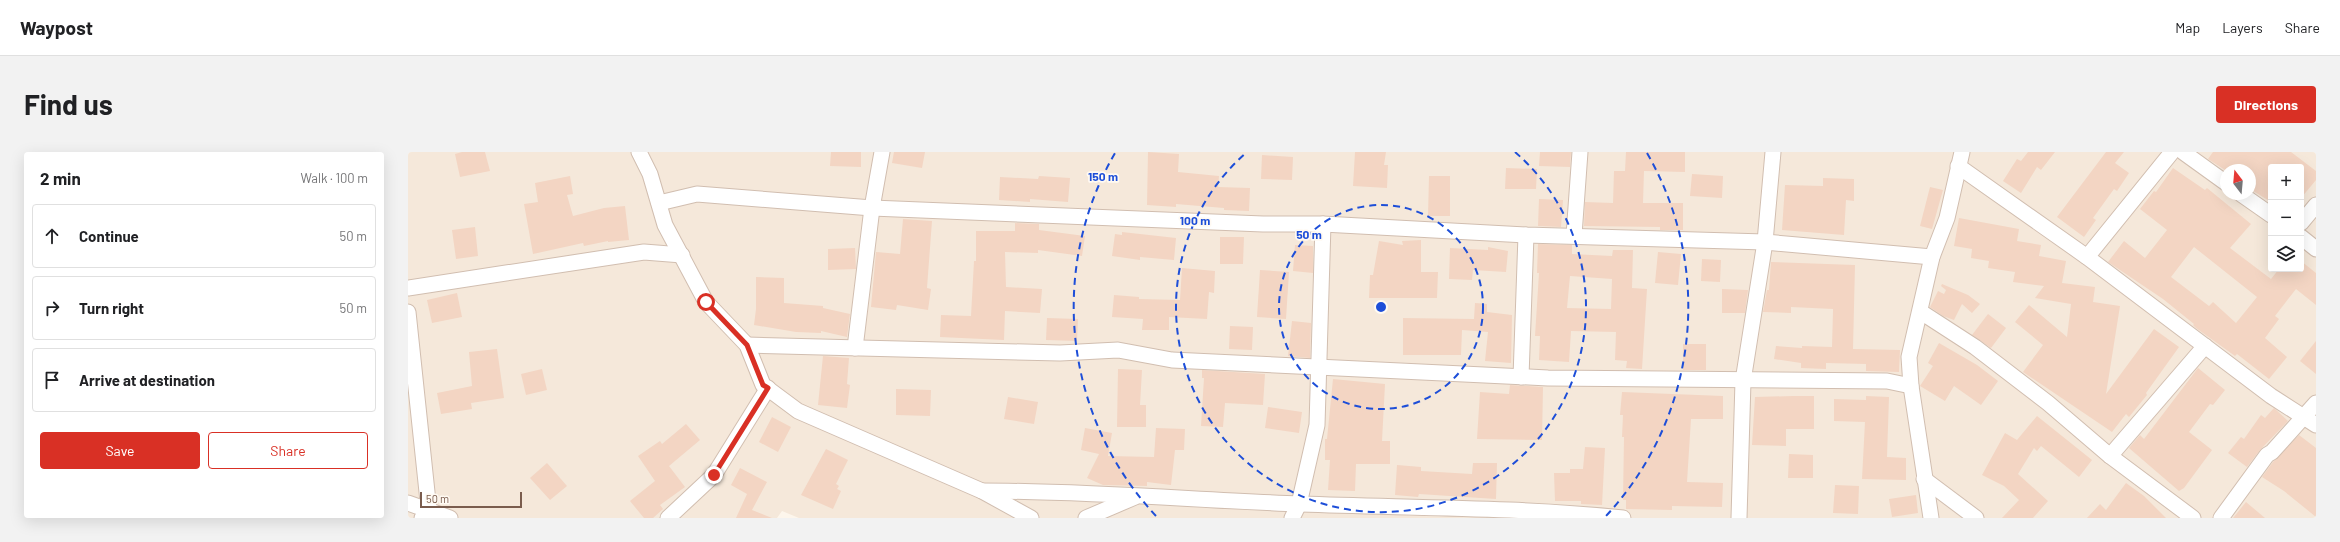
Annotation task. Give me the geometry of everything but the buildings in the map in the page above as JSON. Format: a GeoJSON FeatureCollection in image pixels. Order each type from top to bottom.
{"type":"FeatureCollection","features":[{"type":"Feature","properties":{"kind":"street"},"geometry":{"type":"LineString","coordinates":[[640,152],[650,174],[666,225],[706,302],[747,345],[763,385],[798,411],[982,491],[1031,518]]}},
{"type":"Feature","properties":{"kind":"street"},"geometry":{"type":"LineString","coordinates":[[855,348],[872,208],[882,152]]}},
{"type":"Feature","properties":{"kind":"street"},"geometry":{"type":"LineString","coordinates":[[1574,236],[1580,152]]}},
{"type":"Feature","properties":{"kind":"street"},"geometry":{"type":"LineString","coordinates":[[1740,518],[1743,380],[1765,242],[1773,152]]}},
{"type":"Feature","properties":{"kind":"street"},"geometry":{"type":"LineString","coordinates":[[2087,257],[2172,152]]}},
{"type":"Feature","properties":{"kind":"street"},"geometry":{"type":"LineString","coordinates":[[2183,152],[2220,179]]}},
{"type":"Feature","properties":{"kind":"street"},"geometry":{"type":"LineString","coordinates":[[1931,518],[1911,386],[1909,357],[1921,312],[1932,258],[1947,218],[1960,159],[2271,396],[2310,421]]}},
{"type":"Feature","properties":{"kind":"street"},"geometry":{"type":"LineString","coordinates":[[659,204],[697,194],[872,208],[1255,224],[1323,224],[1526,235],[1765,242],[1932,258]]}},
{"type":"Feature","properties":{"kind":"street"},"geometry":{"type":"LineString","coordinates":[[2250,200],[2268,213]]}},
{"type":"Feature","properties":{"kind":"street"},"geometry":{"type":"LineString","coordinates":[[2304,219],[2316,205]]}},
{"type":"Feature","properties":{"kind":"street"},"geometry":{"type":"LineString","coordinates":[[1292,518],[1298,504],[1317,425],[1320,367],[1323,224]]}},
{"type":"Feature","properties":{"kind":"street"},"geometry":{"type":"LineString","coordinates":[[1521,377],[1526,235]]}},
{"type":"Feature","properties":{"kind":"street"},"geometry":{"type":"LineString","coordinates":[[2304,240],[2316,249]]}},
{"type":"Feature","properties":{"kind":"street"},"geometry":{"type":"LineString","coordinates":[[408,288],[644,252],[682,255]]}},
{"type":"Feature","properties":{"kind":"street"},"geometry":{"type":"LineString","coordinates":[[408,312],[425,514]]}},
{"type":"Feature","properties":{"kind":"street"},"geometry":{"type":"LineString","coordinates":[[1921,312],[1975,348],[2048,403],[2110,456],[2193,518]]}},
{"type":"Feature","properties":{"kind":"street"},"geometry":{"type":"LineString","coordinates":[[747,345],[1060,353],[1118,350],[1172,360],[1521,377],[1887,382],[1911,386]]}},
{"type":"Feature","properties":{"kind":"street"},"geometry":{"type":"LineString","coordinates":[[2110,456],[2205,346]]}},
{"type":"Feature","properties":{"kind":"street"},"geometry":{"type":"LineString","coordinates":[[668,518],[714,475],[768,388]]}},
{"type":"Feature","properties":{"kind":"street"},"geometry":{"type":"LineString","coordinates":[[2221,518],[2267,455],[2310,421],[2316,402]]}},
{"type":"Feature","properties":{"kind":"street"},"geometry":{"type":"LineString","coordinates":[[1924,479],[1976,518]]}},
{"type":"Feature","properties":{"kind":"street"},"geometry":{"type":"LineString","coordinates":[[982,491],[1040,491],[1623,518]]}},
{"type":"Feature","properties":{"kind":"street"},"geometry":{"type":"LineString","coordinates":[[1086,518],[1138,496]]}},
{"type":"Feature","properties":{"kind":"street"},"geometry":{"type":"LineString","coordinates":[[408,503],[425,514],[450,518]]}},
{"type":"Feature","properties":{"kind":"shaded area"},"geometry":{"type":"Polygon","coordinates":[[[408,152],[2316,152],[2316,518],[799,518],[782,511],[777,518],[408,518],[408,152]]]}},
{"type":"Feature","properties":{"kind":"route"},"geometry":{"type":"LineString","coordinates":[[706,302],[747,345],[763,385],[768,388],[714,475]]}}]}
